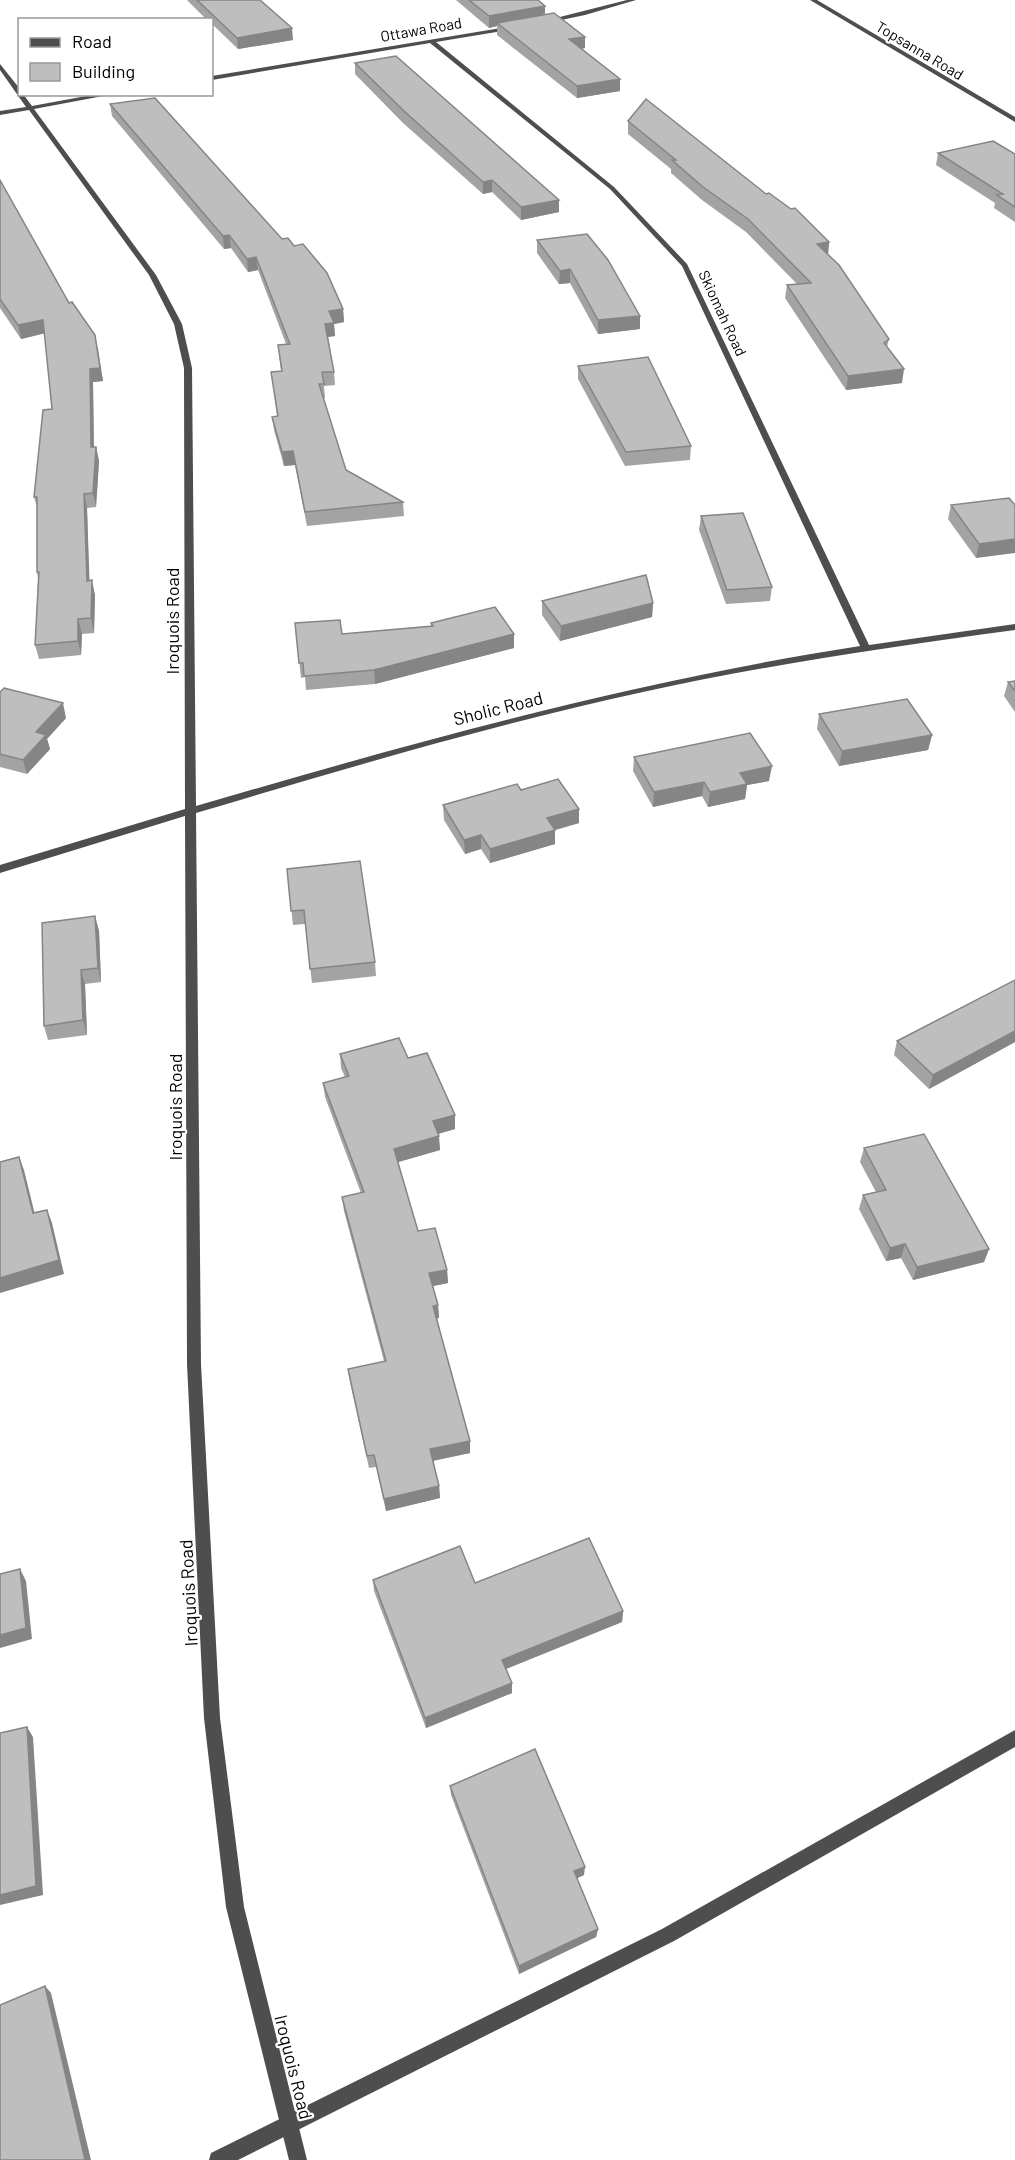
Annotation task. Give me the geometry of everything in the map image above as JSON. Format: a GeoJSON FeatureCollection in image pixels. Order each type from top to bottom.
{"type":"FeatureCollection","features":[{"type":"Feature","properties":{"kind":"street"},"geometry":{"type":"LineString","coordinates":[[536,24],[593,12],[633,0]]}},
{"type":"Feature","properties":{"kind":"street","name":"Topsanna Road"},"geometry":{"type":"LineString","coordinates":[[813,0],[1015,120]]}},
{"type":"Feature","properties":{"kind":"street","name":"Ottawa Road"},"geometry":{"type":"LineString","coordinates":[[213,78],[525,26]]}},
{"type":"Feature","properties":{"kind":"street","name":"Skiomah Road"},"geometry":{"type":"LineString","coordinates":[[431,42],[612,188],[685,265],[865,647]]}},
{"type":"Feature","properties":{"kind":"street","name":"Iroquois Road"},"geometry":{"type":"LineString","coordinates":[[0,66],[18,91]]}},
{"type":"Feature","properties":{"kind":"street","name":"Iroquois Road"},"geometry":{"type":"LineString","coordinates":[[21,96],[152,275],[178,324],[188,368],[194,1364],[212,1718],[235,1907],[298,2160]]}},
{"type":"Feature","properties":{"kind":"street"},"geometry":{"type":"LineString","coordinates":[[0,113],[99,96]]}},
{"type":"Feature","properties":{"kind":"street","name":"Sholic Road"},"geometry":{"type":"LineString","coordinates":[[0,869],[57,850],[411,747],[592,701],[725,672],[865,647],[1015,627]]}},
{"type":"Feature","properties":{"kind":"street"},"geometry":{"type":"LineString","coordinates":[[218,2160],[668,1935],[1015,1738]]}},
{"type":"Feature","properties":{"kind":"building"},"geometry":{"type":"Polygon","coordinates":[[[197,0],[260,0],[292,28],[237,38],[197,0]]]}},
{"type":"Feature","properties":{"kind":"building"},"geometry":{"type":"Polygon","coordinates":[[[469,0],[538,0],[545,6],[489,16],[469,0]]]}},
{"type":"Feature","properties":{"kind":"building"},"geometry":{"type":"Polygon","coordinates":[[[554,13],[585,37],[569,39],[620,79],[577,86],[497,23],[554,13]]]}},
{"type":"Feature","properties":{"kind":"building"},"geometry":{"type":"Polygon","coordinates":[[[396,56],[559,200],[521,207],[492,180],[483,182],[355,63],[396,56]]]}},
{"type":"Feature","properties":{"kind":"building"},"geometry":{"type":"Polygon","coordinates":[[[155,98],[282,239],[288,238],[294,246],[303,244],[327,273],[343,309],[329,311],[334,323],[325,324],[334,372],[322,372],[324,384],[319,384],[346,470],[403,502],[305,512],[293,451],[282,452],[272,417],[278,416],[271,372],[282,371],[278,345],[290,344],[256,257],[247,259],[229,235],[223,236],[110,104],[155,98]]]}},
{"type":"Feature","properties":{"kind":"building"},"geometry":{"type":"Polygon","coordinates":[[[646,99],[766,194],[769,193],[791,209],[795,208],[829,242],[817,244],[839,265],[889,339],[884,343],[904,369],[848,376],[787,285],[811,283],[748,219],[703,187],[672,160],[676,160],[628,121],[646,99]]]}},
{"type":"Feature","properties":{"kind":"building"},"geometry":{"type":"Polygon","coordinates":[[[993,141],[1015,154],[1015,207],[997,195],[1003,194],[938,153],[993,141]]]}},
{"type":"Feature","properties":{"kind":"building"},"geometry":{"type":"Polygon","coordinates":[[[0,180],[69,303],[72,302],[95,335],[100,368],[90,369],[91,447],[96,447],[93,493],[84,494],[87,581],[92,580],[91,618],[78,619],[78,641],[35,645],[39,572],[37,572],[37,497],[34,497],[43,410],[52,409],[43,320],[18,325],[0,299],[0,180]]]}},
{"type":"Feature","properties":{"kind":"building"},"geometry":{"type":"Polygon","coordinates":[[[587,234],[608,260],[640,316],[598,320],[570,269],[560,271],[537,240],[587,234]]]}},
{"type":"Feature","properties":{"kind":"building"},"geometry":{"type":"Polygon","coordinates":[[[648,357],[691,446],[626,452],[578,366],[648,357]]]}},
{"type":"Feature","properties":{"kind":"building"},"geometry":{"type":"Polygon","coordinates":[[[1009,498],[1015,505],[1015,539],[979,544],[951,505],[1009,498]]]}},
{"type":"Feature","properties":{"kind":"building"},"geometry":{"type":"Polygon","coordinates":[[[743,513],[772,587],[727,590],[701,516],[743,513]]]}},
{"type":"Feature","properties":{"kind":"building"},"geometry":{"type":"Polygon","coordinates":[[[646,575],[653,603],[561,626],[542,601],[646,575]]]}},
{"type":"Feature","properties":{"kind":"building"},"geometry":{"type":"Polygon","coordinates":[[[495,607],[514,634],[374,670],[304,676],[303,663],[299,663],[295,623],[340,620],[342,634],[433,626],[431,623],[495,607]]]}},
{"type":"Feature","properties":{"kind":"building"},"geometry":{"type":"Polygon","coordinates":[[[1015,681],[1015,691],[1008,682],[1015,681]]]}},
{"type":"Feature","properties":{"kind":"building"},"geometry":{"type":"Polygon","coordinates":[[[4,688],[63,703],[36,732],[46,735],[23,760],[0,754],[0,692],[4,688]]]}},
{"type":"Feature","properties":{"kind":"building"},"geometry":{"type":"Polygon","coordinates":[[[907,699],[932,735],[842,751],[819,714],[907,699]]]}},
{"type":"Feature","properties":{"kind":"building"},"geometry":{"type":"Polygon","coordinates":[[[750,733],[772,766],[740,773],[747,784],[710,792],[704,782],[654,792],[634,757],[750,733]]]}},
{"type":"Feature","properties":{"kind":"building"},"geometry":{"type":"Polygon","coordinates":[[[558,779],[579,809],[547,818],[555,830],[490,849],[481,835],[464,840],[443,805],[517,784],[521,790],[558,779]]]}},
{"type":"Feature","properties":{"kind":"building"},"geometry":{"type":"Polygon","coordinates":[[[360,861],[375,962],[310,969],[304,910],[291,911],[287,869],[360,861]]]}},
{"type":"Feature","properties":{"kind":"building"},"geometry":{"type":"Polygon","coordinates":[[[95,916],[98,968],[81,970],[83,1020],[44,1026],[42,923],[95,916]]]}},
{"type":"Feature","properties":{"kind":"building"},"geometry":{"type":"Polygon","coordinates":[[[1015,980],[1015,1031],[933,1075],[897,1041],[1015,980]]]}},
{"type":"Feature","properties":{"kind":"building"},"geometry":{"type":"Polygon","coordinates":[[[399,1038],[408,1058],[427,1053],[455,1115],[433,1121],[439,1136],[394,1149],[418,1231],[435,1228],[447,1270],[429,1273],[438,1305],[433,1306],[470,1441],[430,1449],[439,1486],[384,1499],[374,1455],[367,1456],[348,1369],[386,1361],[342,1197],[364,1192],[323,1083],[349,1076],[340,1054],[399,1038]]]}},
{"type":"Feature","properties":{"kind":"building"},"geometry":{"type":"Polygon","coordinates":[[[924,1134],[989,1249],[917,1267],[905,1244],[890,1248],[863,1195],[886,1190],[864,1148],[924,1134]]]}},
{"type":"Feature","properties":{"kind":"building"},"geometry":{"type":"Polygon","coordinates":[[[19,1157],[33,1213],[47,1210],[59,1260],[0,1278],[0,1162],[19,1157]]]}},
{"type":"Feature","properties":{"kind":"building"},"geometry":{"type":"Polygon","coordinates":[[[589,1538],[623,1611],[502,1660],[512,1683],[425,1718],[373,1580],[460,1546],[475,1583],[589,1538]]]}},
{"type":"Feature","properties":{"kind":"building"},"geometry":{"type":"Polygon","coordinates":[[[20,1569],[26,1628],[0,1635],[0,1574],[20,1569]]]}},
{"type":"Feature","properties":{"kind":"building"},"geometry":{"type":"Polygon","coordinates":[[[27,1727],[36,1886],[0,1895],[0,1733],[27,1727]]]}},
{"type":"Feature","properties":{"kind":"building"},"geometry":{"type":"Polygon","coordinates":[[[535,1749],[585,1867],[574,1871],[598,1929],[519,1966],[450,1786],[535,1749]]]}},
{"type":"Feature","properties":{"kind":"building"},"geometry":{"type":"Polygon","coordinates":[[[45,1986],[85,2160],[0,2160],[0,2005],[45,1986]]]}}]}
